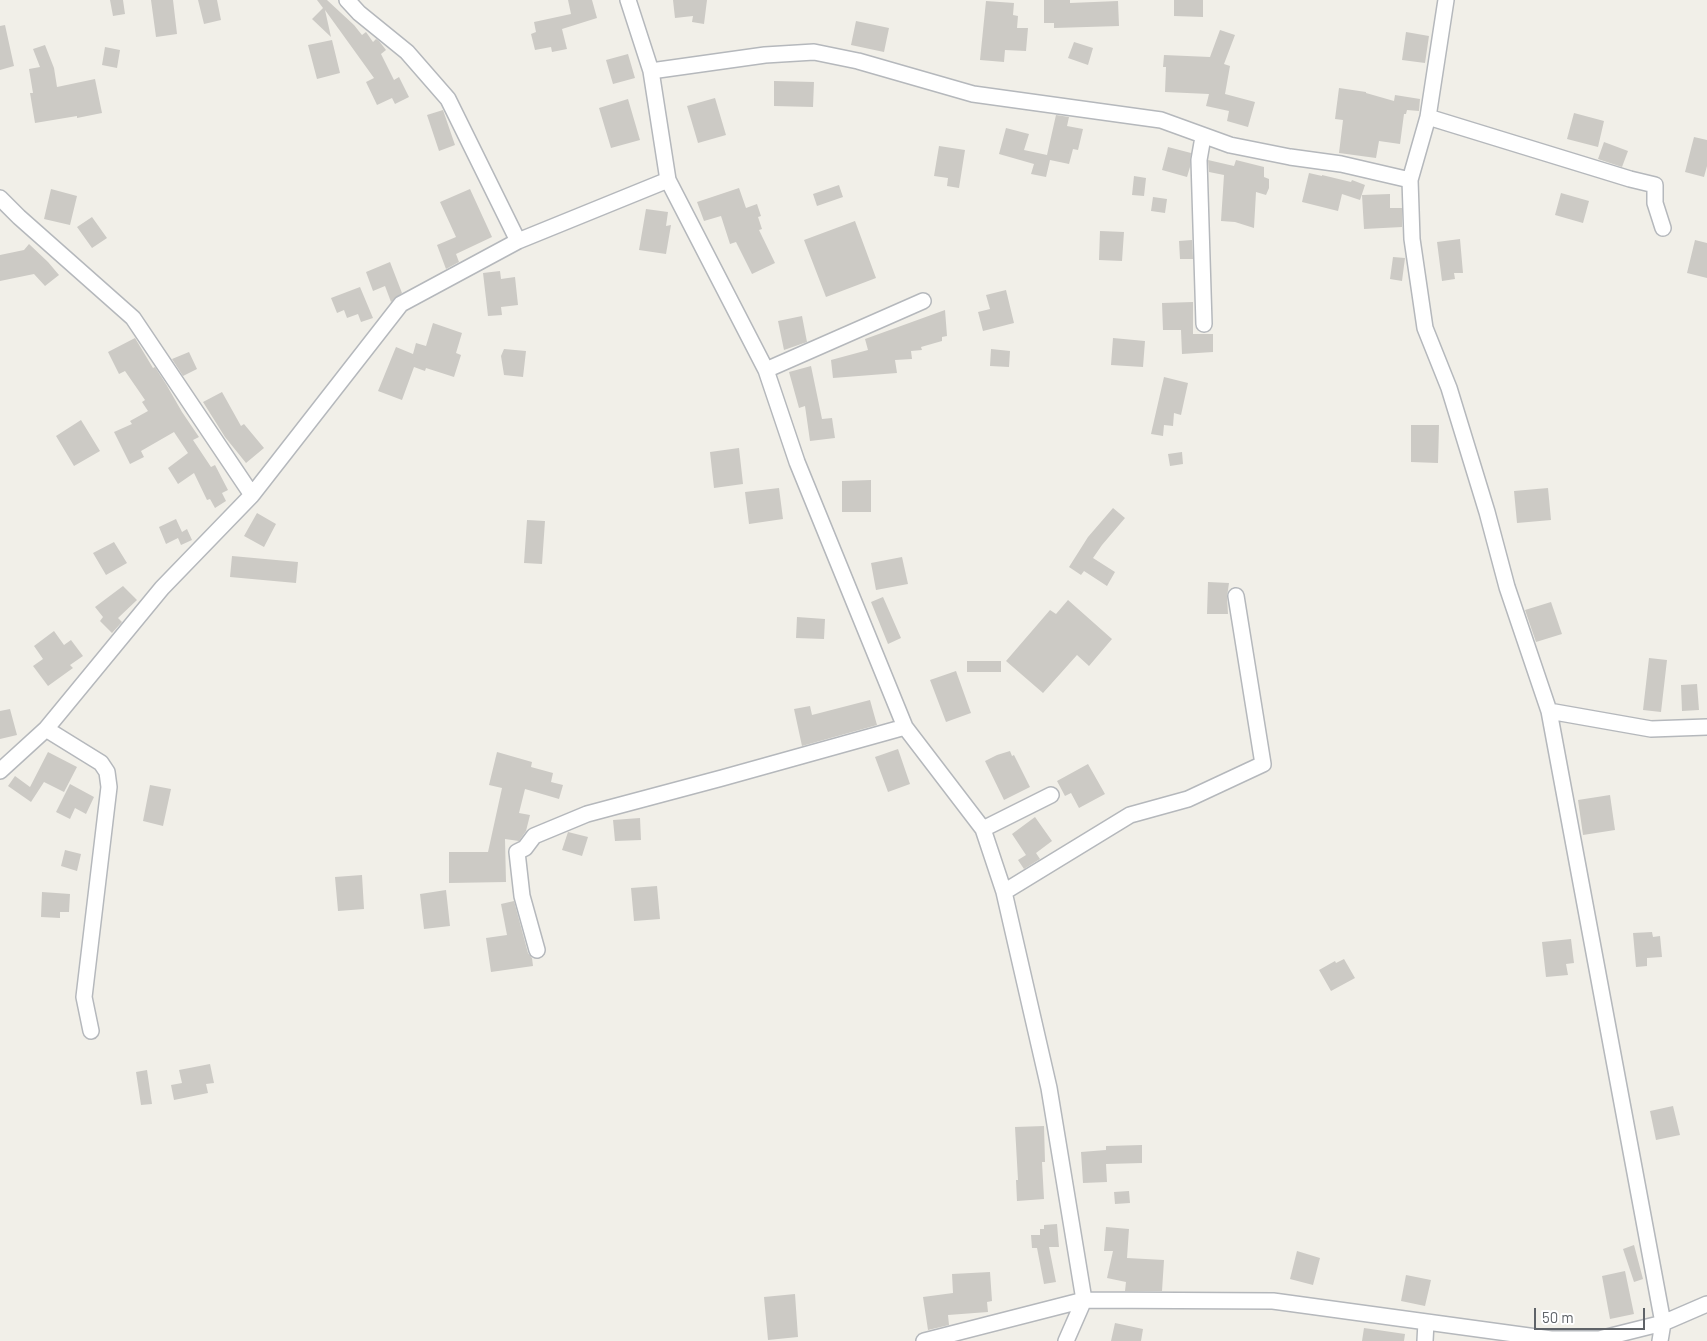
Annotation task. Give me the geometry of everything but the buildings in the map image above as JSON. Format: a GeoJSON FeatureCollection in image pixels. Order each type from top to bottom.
{"type":"FeatureCollection","features":[{"type":"Feature","properties":{"kind":"street"},"geometry":{"type":"LineString","coordinates":[[347,0],[359,13],[407,52],[448,99],[518,241]]}},
{"type":"Feature","properties":{"kind":"street"},"geometry":{"type":"LineString","coordinates":[[628,0],[651,71],[668,180],[766,370],[797,462],[905,727],[983,829],[1004,892],[1050,1088],[1084,1300],[1066,1341]]}},
{"type":"Feature","properties":{"kind":"street"},"geometry":{"type":"LineString","coordinates":[[1446,0],[1428,117],[1410,180],[1412,239],[1425,328],[1449,388],[1487,512],[1507,587],[1549,711],[1663,1323],[1660,1341]]}},
{"type":"Feature","properties":{"kind":"street"},"geometry":{"type":"LineString","coordinates":[[651,71],[766,55],[814,52],[858,61],[973,94],[1161,120],[1230,145],[1290,157],[1341,164],[1410,180]]}},
{"type":"Feature","properties":{"kind":"street"},"geometry":{"type":"LineString","coordinates":[[1428,117],[1654,185],[1655,203],[1662,228]]}},
{"type":"Feature","properties":{"kind":"street"},"geometry":{"type":"LineString","coordinates":[[1204,137],[1199,160],[1204,324]]}},
{"type":"Feature","properties":{"kind":"street"},"geometry":{"type":"LineString","coordinates":[[0,771],[46,729],[162,588],[252,495],[402,304],[518,241],[668,180]]}},
{"type":"Feature","properties":{"kind":"street"},"geometry":{"type":"LineString","coordinates":[[0,198],[19,218],[133,318],[252,495]]}},
{"type":"Feature","properties":{"kind":"street"},"geometry":{"type":"LineString","coordinates":[[766,370],[923,300]]}},
{"type":"Feature","properties":{"kind":"street"},"geometry":{"type":"LineString","coordinates":[[1004,892],[1130,815],[1188,799],[1263,764],[1236,596]]}},
{"type":"Feature","properties":{"kind":"street"},"geometry":{"type":"LineString","coordinates":[[1549,711],[1652,729],[1707,727]]}},
{"type":"Feature","properties":{"kind":"street"},"geometry":{"type":"LineString","coordinates":[[537,950],[522,896],[517,852],[525,848],[534,836],[587,814],[905,727]]}},
{"type":"Feature","properties":{"kind":"street"},"geometry":{"type":"LineString","coordinates":[[46,729],[101,762],[107,772],[109,787],[84,996],[91,1031]]}},
{"type":"Feature","properties":{"kind":"street"},"geometry":{"type":"LineString","coordinates":[[983,829],[1051,795]]}},
{"type":"Feature","properties":{"kind":"street"},"geometry":{"type":"LineString","coordinates":[[924,1341],[1084,1300],[1273,1301],[1551,1339],[1599,1338],[1663,1323],[1707,1304]]}},
{"type":"Feature","properties":{"kind":"street"},"geometry":{"type":"LineString","coordinates":[[1425,1341],[1426,1322]]}}]}
